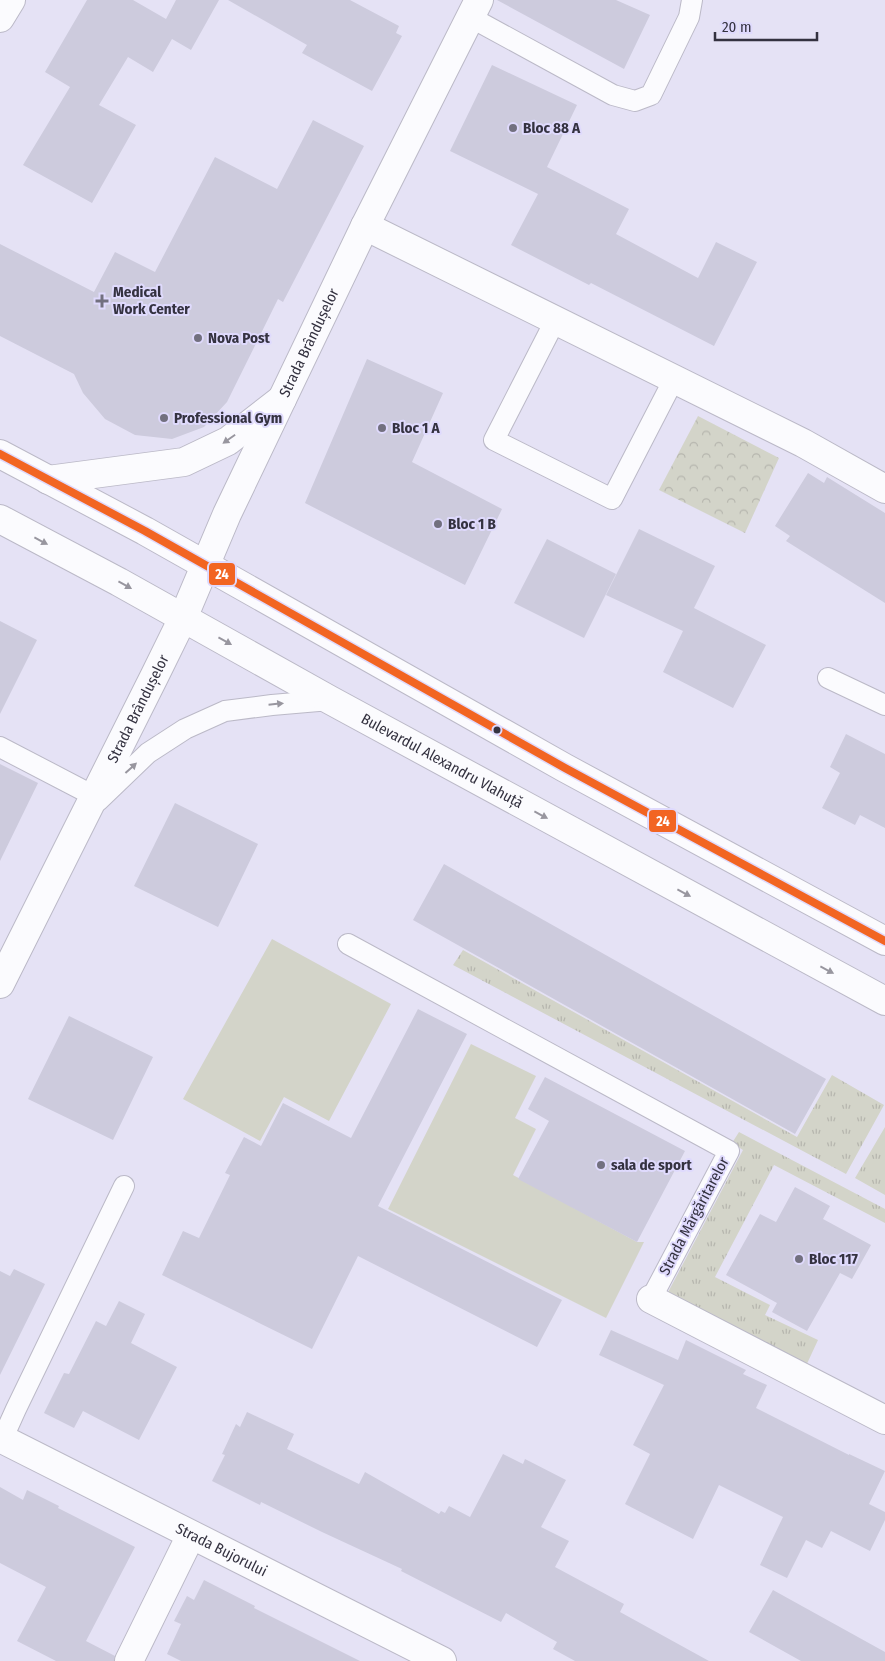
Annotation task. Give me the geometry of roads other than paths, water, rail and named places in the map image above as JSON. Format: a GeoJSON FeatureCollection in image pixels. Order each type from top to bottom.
{"type":"FeatureCollection","features":[{"type":"Feature","properties":{"kind":"street"},"geometry":{"type":"LineString","coordinates":[[0,18],[10,0]]}},
{"type":"Feature","properties":{"kind":"street","name":"Strada Brândușelor"},"geometry":{"type":"LineString","coordinates":[[0,984],[183,618],[226,514],[365,226],[474,9]]}},
{"type":"Feature","properties":{"kind":"street"},"geometry":{"type":"LineString","coordinates":[[365,226],[803,443],[885,490]]}},
{"type":"Feature","properties":{"kind":"street"},"geometry":{"type":"LineString","coordinates":[[48,480],[184,462],[228,441],[282,399]]}},
{"type":"Feature","properties":{"kind":"street"},"geometry":{"type":"LineString","coordinates":[[0,454],[145,531],[565,768],[885,941]]}},
{"type":"Feature","properties":{"kind":"street","name":"Bulevardul Alexandru Vlahuță"},"geometry":{"type":"LineString","coordinates":[[0,519],[119,582],[330,700],[885,1001]]}},
{"type":"Feature","properties":{"kind":"street","name":"Strada Mărgăritarelor"},"geometry":{"type":"LineString","coordinates":[[651,1299],[885,1420]]}},
{"type":"Feature","properties":{"kind":"street","name":"Strada Bujorului"},"geometry":{"type":"LineString","coordinates":[[1,1439],[442,1661]]}},
{"type":"Feature","properties":{"kind":"street"},"geometry":{"type":"LineString","coordinates":[[129,1661],[191,1535]]}},
{"type":"Feature","properties":{"kind":"lane"},"geometry":{"type":"LineString","coordinates":[[474,9],[613,95],[635,101],[651,95],[689,17],[692,0]]}},
{"type":"Feature","properties":{"kind":"lane"},"geometry":{"type":"LineString","coordinates":[[556,319],[494,440],[579,483],[612,499],[674,378]]}},
{"type":"Feature","properties":{"kind":"lane"},"geometry":{"type":"LineString","coordinates":[[828,678],[885,705]]}},
{"type":"Feature","properties":{"kind":"lane"},"geometry":{"type":"LineString","coordinates":[[0,747],[89,805],[148,753],[185,729],[225,711],[330,700]]}},
{"type":"Feature","properties":{"kind":"lane","name":"Strada Mărgăritarelor"},"geometry":{"type":"LineString","coordinates":[[348,944],[728,1151],[651,1299]]}},
{"type":"Feature","properties":{"kind":"lane"},"geometry":{"type":"LineString","coordinates":[[1,1439],[124,1186]]}},
{"type":"Feature","properties":{"kind":"place","name":"Bloc 88 A"},"geometry":{"type":"Point","coordinates":[513,128]}},
{"type":"Feature","properties":{"kind":"place","name":"Medical Work Center"},"geometry":{"type":"Point","coordinates":[102,301]}},
{"type":"Feature","properties":{"kind":"place","name":"Nova Post"},"geometry":{"type":"Point","coordinates":[198,338]}},
{"type":"Feature","properties":{"kind":"place","name":"Professional Gym"},"geometry":{"type":"Point","coordinates":[164,418]}},
{"type":"Feature","properties":{"kind":"place","name":"Bloc 1 A"},"geometry":{"type":"Point","coordinates":[382,428]}},
{"type":"Feature","properties":{"kind":"place","name":"Bloc 1 B"},"geometry":{"type":"Point","coordinates":[438,524]}},
{"type":"Feature","properties":{"kind":"place","name":"sala de sport"},"geometry":{"type":"Point","coordinates":[601,1165]}},
{"type":"Feature","properties":{"kind":"place","name":"Bloc 117"},"geometry":{"type":"Point","coordinates":[799,1259]}}]}
